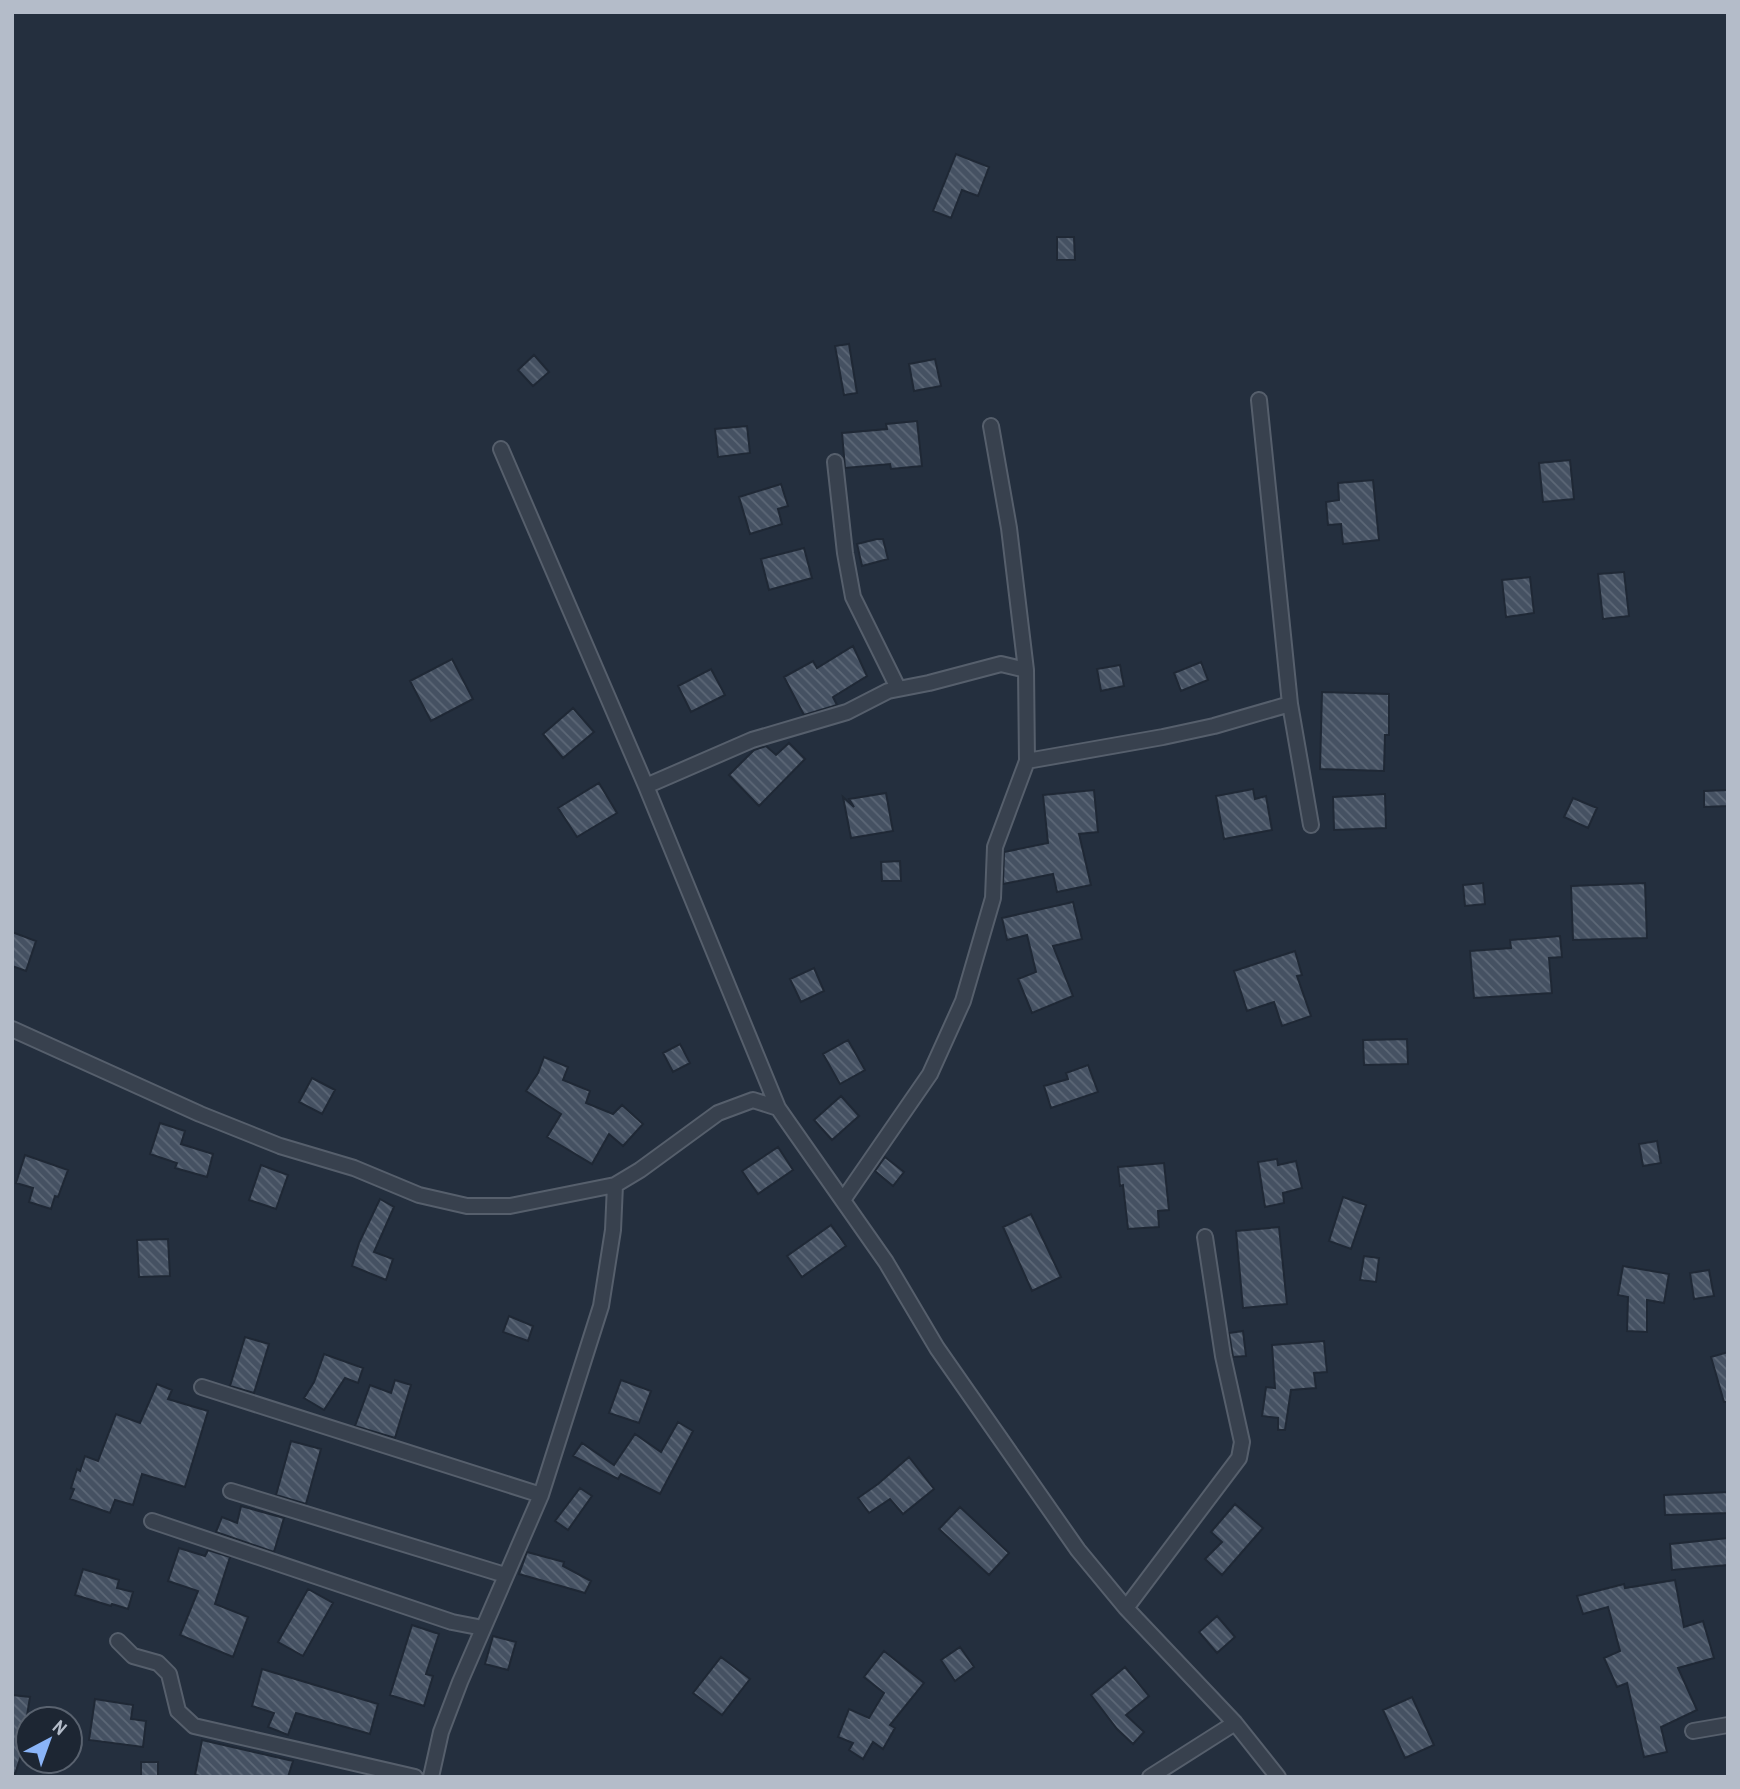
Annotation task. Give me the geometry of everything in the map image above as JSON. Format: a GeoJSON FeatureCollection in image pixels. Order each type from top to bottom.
{"type":"FeatureCollection","features":[{"type":"Feature","properties":{"kind":"street"},"geometry":{"type":"LineString","coordinates":[[1259,400],[1290,704],[1311,825]]}},
{"type":"Feature","properties":{"kind":"street"},"geometry":{"type":"LineString","coordinates":[[843,1200],[930,1074],[963,1001],[993,898],[995,847],[1027,761],[1026,670],[1009,528],[990,426]]}},
{"type":"Feature","properties":{"kind":"street"},"geometry":{"type":"LineString","coordinates":[[501,449],[646,786],[778,1108],[886,1262],[944,1359],[1078,1550],[1126,1608],[1235,1723],[1278,1777]]}},
{"type":"Feature","properties":{"kind":"street"},"geometry":{"type":"LineString","coordinates":[[835,462],[845,553],[853,597],[898,688]]}},
{"type":"Feature","properties":{"kind":"street"},"geometry":{"type":"LineString","coordinates":[[646,786],[752,740],[847,712],[888,691],[1001,664],[1026,670]]}},
{"type":"Feature","properties":{"kind":"street"},"geometry":{"type":"LineString","coordinates":[[1027,761],[1214,726],[1290,704]]}},
{"type":"Feature","properties":{"kind":"street"},"geometry":{"type":"LineString","coordinates":[[12,1029],[200,1114],[280,1146],[354,1168],[419,1195],[467,1206],[510,1206],[615,1185],[718,1113],[753,1100],[778,1108]]}},
{"type":"Feature","properties":{"kind":"street"},"geometry":{"type":"LineString","coordinates":[[431,1777],[440,1732],[541,1495],[601,1306],[613,1230],[615,1185]]}},
{"type":"Feature","properties":{"kind":"street"},"geometry":{"type":"LineString","coordinates":[[1126,1608],[1239,1458],[1242,1442],[1223,1356],[1205,1237]]}},
{"type":"Feature","properties":{"kind":"street"},"geometry":{"type":"LineString","coordinates":[[202,1387],[541,1495]]}},
{"type":"Feature","properties":{"kind":"street"},"geometry":{"type":"LineString","coordinates":[[231,1491],[505,1575]]}},
{"type":"Feature","properties":{"kind":"street"},"geometry":{"type":"LineString","coordinates":[[152,1521],[452,1622],[483,1628]]}},
{"type":"Feature","properties":{"kind":"street"},"geometry":{"type":"LineString","coordinates":[[118,1641],[133,1656],[158,1663],[169,1674],[178,1711],[194,1726],[415,1777]]}},
{"type":"Feature","properties":{"kind":"street"},"geometry":{"type":"LineString","coordinates":[[1150,1777],[1235,1723]]}},
{"type":"Feature","properties":{"kind":"street"},"geometry":{"type":"LineString","coordinates":[[1693,1731],[1728,1725]]}},
{"type":"Feature","properties":{"kind":"building"},"geometry":{"type":"Polygon","coordinates":[[[956,154],[989,167],[978,196],[962,190],[951,218],[933,211],[956,154]]]}},
{"type":"Feature","properties":{"kind":"building"},"geometry":{"type":"Polygon","coordinates":[[[1057,237],[1074,237],[1075,260],[1057,260],[1057,237]]]}},
{"type":"Feature","properties":{"kind":"building"},"geometry":{"type":"Polygon","coordinates":[[[849,344],[857,393],[844,395],[835,346],[849,344]]]}},
{"type":"Feature","properties":{"kind":"building"},"geometry":{"type":"Polygon","coordinates":[[[534,355],[549,372],[533,386],[518,370],[534,355]]]}},
{"type":"Feature","properties":{"kind":"building"},"geometry":{"type":"Polygon","coordinates":[[[935,359],[941,386],[914,391],[909,364],[935,359]]]}},
{"type":"Feature","properties":{"kind":"building"},"geometry":{"type":"Polygon","coordinates":[[[917,421],[922,466],[891,469],[890,464],[845,468],[842,433],[887,429],[886,424],[917,421]]]}},
{"type":"Feature","properties":{"kind":"building"},"geometry":{"type":"Polygon","coordinates":[[[747,426],[750,453],[718,457],[715,429],[747,426]]]}},
{"type":"Feature","properties":{"kind":"building"},"geometry":{"type":"Polygon","coordinates":[[[1570,460],[1574,499],[1543,502],[1539,463],[1570,460]]]}},
{"type":"Feature","properties":{"kind":"building"},"geometry":{"type":"Polygon","coordinates":[[[1373,480],[1379,540],[1343,544],[1341,524],[1328,525],[1326,502],[1339,500],[1338,483],[1373,480]]]}},
{"type":"Feature","properties":{"kind":"building"},"geometry":{"type":"Polygon","coordinates":[[[781,484],[788,506],[778,509],[782,524],[750,534],[739,497],[781,484]]]}},
{"type":"Feature","properties":{"kind":"building"},"geometry":{"type":"Polygon","coordinates":[[[883,539],[888,559],[862,566],[857,544],[883,539]]]}},
{"type":"Feature","properties":{"kind":"building"},"geometry":{"type":"Polygon","coordinates":[[[804,548],[812,578],[769,590],[761,559],[804,548]]]}},
{"type":"Feature","properties":{"kind":"building"},"geometry":{"type":"Polygon","coordinates":[[[1624,572],[1629,616],[1603,619],[1598,574],[1624,572]]]}},
{"type":"Feature","properties":{"kind":"building"},"geometry":{"type":"Polygon","coordinates":[[[1530,577],[1534,613],[1506,617],[1502,580],[1530,577]]]}},
{"type":"Feature","properties":{"kind":"building"},"geometry":{"type":"Polygon","coordinates":[[[853,646],[867,676],[833,697],[837,705],[804,715],[784,677],[813,661],[817,668],[853,646]]]}},
{"type":"Feature","properties":{"kind":"building"},"geometry":{"type":"Polygon","coordinates":[[[452,659],[473,699],[431,721],[410,681],[452,659]]]}},
{"type":"Feature","properties":{"kind":"building"},"geometry":{"type":"Polygon","coordinates":[[[1201,662],[1208,680],[1181,691],[1174,673],[1201,662]]]}},
{"type":"Feature","properties":{"kind":"building"},"geometry":{"type":"Polygon","coordinates":[[[1120,665],[1124,686],[1101,691],[1097,669],[1120,665]]]}},
{"type":"Feature","properties":{"kind":"building"},"geometry":{"type":"Polygon","coordinates":[[[711,669],[725,695],[691,712],[678,686],[711,669]]]}},
{"type":"Feature","properties":{"kind":"building"},"geometry":{"type":"Polygon","coordinates":[[[1322,692],[1389,694],[1389,735],[1385,735],[1384,771],[1320,769],[1322,692]]]}},
{"type":"Feature","properties":{"kind":"building"},"geometry":{"type":"Polygon","coordinates":[[[573,708],[594,732],[563,758],[543,734],[573,708]]]}},
{"type":"Feature","properties":{"kind":"building"},"geometry":{"type":"Polygon","coordinates":[[[789,743],[805,759],[759,806],[729,775],[754,750],[766,746],[776,755],[789,743]]]}},
{"type":"Feature","properties":{"kind":"building"},"geometry":{"type":"Polygon","coordinates":[[[599,783],[617,813],[577,837],[558,808],[599,783]]]}},
{"type":"Feature","properties":{"kind":"building"},"geometry":{"type":"Polygon","coordinates":[[[1253,789],[1255,799],[1266,796],[1272,830],[1224,839],[1216,796],[1253,789]]]}},
{"type":"Feature","properties":{"kind":"building"},"geometry":{"type":"Polygon","coordinates":[[[1094,790],[1098,832],[1079,834],[1091,885],[1057,892],[1053,874],[1003,884],[1004,852],[1048,843],[1043,795],[1094,790]]]}},
{"type":"Feature","properties":{"kind":"building"},"geometry":{"type":"Polygon","coordinates":[[[1728,790],[1728,806],[1704,807],[1704,791],[1728,790]]]}},
{"type":"Feature","properties":{"kind":"building"},"geometry":{"type":"Polygon","coordinates":[[[886,793],[893,831],[851,838],[843,797],[854,807],[849,799],[886,793]]]}},
{"type":"Feature","properties":{"kind":"building"},"geometry":{"type":"Polygon","coordinates":[[[1385,794],[1386,828],[1334,830],[1333,797],[1385,794]]]}},
{"type":"Feature","properties":{"kind":"building"},"geometry":{"type":"Polygon","coordinates":[[[1573,798],[1597,808],[1588,828],[1564,817],[1573,798]]]}},
{"type":"Feature","properties":{"kind":"building"},"geometry":{"type":"Polygon","coordinates":[[[900,861],[901,881],[882,881],[881,862],[900,861]]]}},
{"type":"Feature","properties":{"kind":"building"},"geometry":{"type":"Polygon","coordinates":[[[1483,883],[1485,904],[1465,906],[1463,885],[1483,883]]]}},
{"type":"Feature","properties":{"kind":"building"},"geometry":{"type":"Polygon","coordinates":[[[1645,883],[1647,938],[1573,940],[1571,886],[1645,883]]]}},
{"type":"Feature","properties":{"kind":"building"},"geometry":{"type":"Polygon","coordinates":[[[1073,902],[1082,939],[1053,946],[1073,996],[1032,1013],[1018,979],[1036,972],[1027,935],[1007,940],[1002,918],[1073,902]]]}},
{"type":"Feature","properties":{"kind":"building"},"geometry":{"type":"Polygon","coordinates":[[[12,932],[36,941],[26,971],[12,966],[12,932]]]}},
{"type":"Feature","properties":{"kind":"building"},"geometry":{"type":"Polygon","coordinates":[[[1560,936],[1562,957],[1549,958],[1552,993],[1474,998],[1470,951],[1511,948],[1510,940],[1560,936]]]}},
{"type":"Feature","properties":{"kind":"building"},"geometry":{"type":"Polygon","coordinates":[[[1295,951],[1302,975],[1297,976],[1311,1016],[1282,1026],[1274,1002],[1247,1011],[1234,971],[1295,951]]]}},
{"type":"Feature","properties":{"kind":"building"},"geometry":{"type":"Polygon","coordinates":[[[814,968],[824,991],[801,1002],[790,979],[814,968]]]}},
{"type":"Feature","properties":{"kind":"building"},"geometry":{"type":"Polygon","coordinates":[[[1407,1039],[1408,1064],[1364,1065],[1363,1040],[1407,1039]]]}},
{"type":"Feature","properties":{"kind":"building"},"geometry":{"type":"Polygon","coordinates":[[[848,1040],[865,1070],[840,1084],[823,1054],[848,1040]]]}},
{"type":"Feature","properties":{"kind":"building"},"geometry":{"type":"Polygon","coordinates":[[[680,1044],[690,1063],[673,1072],[663,1053],[680,1044]]]}},
{"type":"Feature","properties":{"kind":"building"},"geometry":{"type":"Polygon","coordinates":[[[544,1057],[568,1067],[563,1080],[590,1091],[586,1103],[613,1114],[622,1105],[643,1124],[623,1146],[609,1134],[592,1164],[547,1137],[561,1114],[526,1091],[538,1073],[544,1057]]]}},
{"type":"Feature","properties":{"kind":"building"},"geometry":{"type":"Polygon","coordinates":[[[1088,1065],[1098,1092],[1051,1108],[1044,1086],[1068,1079],[1066,1073],[1088,1065]]]}},
{"type":"Feature","properties":{"kind":"building"},"geometry":{"type":"Polygon","coordinates":[[[312,1078],[335,1090],[322,1114],[299,1102],[312,1078]]]}},
{"type":"Feature","properties":{"kind":"building"},"geometry":{"type":"Polygon","coordinates":[[[841,1096],[859,1116],[832,1140],[814,1120],[841,1096]]]}},
{"type":"Feature","properties":{"kind":"building"},"geometry":{"type":"Polygon","coordinates":[[[160,1123],[185,1131],[181,1144],[213,1154],[207,1177],[175,1168],[177,1163],[150,1154],[160,1123]]]}},
{"type":"Feature","properties":{"kind":"building"},"geometry":{"type":"Polygon","coordinates":[[[1657,1141],[1661,1163],[1643,1166],[1639,1144],[1657,1141]]]}},
{"type":"Feature","properties":{"kind":"building"},"geometry":{"type":"Polygon","coordinates":[[[778,1147],[793,1170],[758,1194],[742,1171],[778,1147]]]}},
{"type":"Feature","properties":{"kind":"building"},"geometry":{"type":"Polygon","coordinates":[[[25,1155],[68,1170],[51,1209],[29,1202],[33,1188],[16,1183],[25,1155]]]}},
{"type":"Feature","properties":{"kind":"building"},"geometry":{"type":"Polygon","coordinates":[[[885,1157],[904,1172],[893,1186],[875,1171],[885,1157]]]}},
{"type":"Feature","properties":{"kind":"building"},"geometry":{"type":"Polygon","coordinates":[[[1277,1159],[1278,1165],[1296,1161],[1302,1188],[1283,1193],[1284,1203],[1265,1207],[1258,1162],[1277,1159]]]}},
{"type":"Feature","properties":{"kind":"building"},"geometry":{"type":"Polygon","coordinates":[[[1164,1163],[1169,1210],[1158,1211],[1159,1227],[1128,1229],[1118,1167],[1164,1163]]]}},
{"type":"Feature","properties":{"kind":"building"},"geometry":{"type":"Polygon","coordinates":[[[261,1165],[288,1175],[276,1209],[249,1200],[261,1165]]]}},
{"type":"Feature","properties":{"kind":"building"},"geometry":{"type":"Polygon","coordinates":[[[1343,1197],[1366,1205],[1351,1249],[1329,1241],[1343,1197]]]}},
{"type":"Feature","properties":{"kind":"building"},"geometry":{"type":"Polygon","coordinates":[[[380,1199],[394,1207],[374,1252],[393,1259],[386,1280],[352,1266],[359,1243],[380,1199]]]}},
{"type":"Feature","properties":{"kind":"building"},"geometry":{"type":"Polygon","coordinates":[[[1031,1214],[1061,1277],[1032,1291],[1003,1227],[1031,1214]]]}},
{"type":"Feature","properties":{"kind":"building"},"geometry":{"type":"Polygon","coordinates":[[[831,1225],[846,1246],[802,1277],[787,1256],[831,1225]]]}},
{"type":"Feature","properties":{"kind":"building"},"geometry":{"type":"Polygon","coordinates":[[[1279,1227],[1287,1304],[1243,1308],[1236,1231],[1279,1227]]]}},
{"type":"Feature","properties":{"kind":"building"},"geometry":{"type":"Polygon","coordinates":[[[168,1239],[170,1276],[139,1277],[137,1240],[168,1239]]]}},
{"type":"Feature","properties":{"kind":"building"},"geometry":{"type":"Polygon","coordinates":[[[1364,1256],[1379,1258],[1376,1282],[1360,1280],[1364,1256]]]}},
{"type":"Feature","properties":{"kind":"building"},"geometry":{"type":"Polygon","coordinates":[[[1623,1266],[1669,1274],[1664,1303],[1647,1300],[1647,1332],[1627,1331],[1628,1297],[1618,1295],[1623,1266]]]}},
{"type":"Feature","properties":{"kind":"building"},"geometry":{"type":"Polygon","coordinates":[[[1709,1270],[1714,1296],[1694,1299],[1690,1273],[1709,1270]]]}},
{"type":"Feature","properties":{"kind":"building"},"geometry":{"type":"Polygon","coordinates":[[[509,1316],[533,1326],[528,1341],[503,1332],[509,1316]]]}},
{"type":"Feature","properties":{"kind":"building"},"geometry":{"type":"Polygon","coordinates":[[[1243,1331],[1246,1356],[1233,1357],[1229,1333],[1243,1331]]]}},
{"type":"Feature","properties":{"kind":"building"},"geometry":{"type":"Polygon","coordinates":[[[245,1337],[269,1344],[254,1393],[230,1386],[245,1337]]]}},
{"type":"Feature","properties":{"kind":"building"},"geometry":{"type":"Polygon","coordinates":[[[1324,1341],[1327,1372],[1314,1373],[1316,1388],[1291,1390],[1285,1430],[1278,1430],[1278,1418],[1262,1416],[1266,1387],[1275,1388],[1272,1345],[1324,1341]]]}},
{"type":"Feature","properties":{"kind":"building"},"geometry":{"type":"Polygon","coordinates":[[[1728,1352],[1728,1402],[1724,1402],[1711,1357],[1728,1352]]]}},
{"type":"Feature","properties":{"kind":"building"},"geometry":{"type":"Polygon","coordinates":[[[324,1354],[363,1368],[358,1383],[345,1378],[324,1410],[304,1398],[314,1382],[324,1354]]]}},
{"type":"Feature","properties":{"kind":"building"},"geometry":{"type":"Polygon","coordinates":[[[395,1380],[411,1385],[395,1438],[355,1426],[370,1385],[391,1393],[395,1380]]]}},
{"type":"Feature","properties":{"kind":"building"},"geometry":{"type":"Polygon","coordinates":[[[621,1380],[651,1391],[639,1423],[609,1413],[621,1380]]]}},
{"type":"Feature","properties":{"kind":"building"},"geometry":{"type":"Polygon","coordinates":[[[157,1384],[172,1390],[168,1399],[208,1411],[185,1487],[142,1474],[133,1505],[115,1500],[110,1513],[70,1499],[77,1469],[80,1471],[85,1456],[98,1461],[116,1414],[140,1423],[157,1384]]]}},
{"type":"Feature","properties":{"kind":"building"},"geometry":{"type":"Polygon","coordinates":[[[678,1422],[693,1431],[660,1494],[621,1474],[618,1479],[573,1456],[582,1443],[614,1465],[635,1434],[661,1452],[678,1422]]]}},
{"type":"Feature","properties":{"kind":"building"},"geometry":{"type":"Polygon","coordinates":[[[291,1441],[321,1449],[306,1504],[276,1495],[291,1441]]]}},
{"type":"Feature","properties":{"kind":"building"},"geometry":{"type":"Polygon","coordinates":[[[909,1457],[934,1489],[903,1514],[890,1499],[869,1513],[858,1498],[909,1457]]]}},
{"type":"Feature","properties":{"kind":"building"},"geometry":{"type":"Polygon","coordinates":[[[580,1488],[592,1496],[568,1530],[555,1521],[580,1488]]]}},
{"type":"Feature","properties":{"kind":"building"},"geometry":{"type":"Polygon","coordinates":[[[1728,1492],[1728,1513],[1665,1515],[1664,1495],[1728,1492]]]}},
{"type":"Feature","properties":{"kind":"building"},"geometry":{"type":"Polygon","coordinates":[[[1235,1504],[1263,1528],[1222,1575],[1205,1559],[1222,1542],[1211,1532],[1235,1504]]]}},
{"type":"Feature","properties":{"kind":"building"},"geometry":{"type":"Polygon","coordinates":[[[241,1506],[284,1518],[274,1552],[216,1532],[222,1517],[237,1523],[241,1506]]]}},
{"type":"Feature","properties":{"kind":"building"},"geometry":{"type":"Polygon","coordinates":[[[960,1507],[1009,1553],[989,1575],[939,1529],[960,1507]]]}},
{"type":"Feature","properties":{"kind":"building"},"geometry":{"type":"Polygon","coordinates":[[[1728,1538],[1728,1565],[1672,1570],[1670,1544],[1728,1538]]]}},
{"type":"Feature","properties":{"kind":"building"},"geometry":{"type":"Polygon","coordinates":[[[179,1548],[205,1556],[208,1550],[230,1557],[215,1604],[248,1617],[233,1657],[180,1635],[198,1591],[168,1581],[179,1548]]]}},
{"type":"Feature","properties":{"kind":"building"},"geometry":{"type":"Polygon","coordinates":[[[527,1552],[564,1562],[563,1566],[591,1581],[585,1593],[519,1574],[527,1552]]]}},
{"type":"Feature","properties":{"kind":"building"},"geometry":{"type":"Polygon","coordinates":[[[83,1569],[119,1580],[117,1588],[133,1592],[128,1609],[75,1595],[83,1569]]]}},
{"type":"Feature","properties":{"kind":"building"},"geometry":{"type":"Polygon","coordinates":[[[1675,1580],[1684,1627],[1703,1621],[1714,1658],[1678,1668],[1697,1710],[1661,1727],[1667,1752],[1644,1757],[1627,1683],[1617,1687],[1604,1658],[1620,1651],[1608,1607],[1583,1614],[1577,1596],[1624,1584],[1625,1588],[1675,1580]]]}},
{"type":"Feature","properties":{"kind":"building"},"geometry":{"type":"Polygon","coordinates":[[[308,1589],[333,1603],[303,1656],[278,1642],[308,1589]]]}},
{"type":"Feature","properties":{"kind":"building"},"geometry":{"type":"Polygon","coordinates":[[[1217,1616],[1235,1637],[1217,1653],[1199,1632],[1217,1616]]]}},
{"type":"Feature","properties":{"kind":"building"},"geometry":{"type":"Polygon","coordinates":[[[412,1625],[439,1634],[426,1674],[433,1676],[424,1706],[390,1695],[412,1625]]]}},
{"type":"Feature","properties":{"kind":"building"},"geometry":{"type":"Polygon","coordinates":[[[493,1636],[516,1642],[508,1670],[485,1664],[493,1636]]]}},
{"type":"Feature","properties":{"kind":"building"},"geometry":{"type":"Polygon","coordinates":[[[960,1647],[974,1667],[955,1681],[941,1660],[960,1647]]]}},
{"type":"Feature","properties":{"kind":"building"},"geometry":{"type":"Polygon","coordinates":[[[884,1651],[924,1683],[890,1725],[895,1728],[883,1749],[873,1742],[863,1759],[849,1750],[853,1743],[838,1737],[849,1709],[869,1718],[884,1693],[864,1677],[884,1651]]]}},
{"type":"Feature","properties":{"kind":"building"},"geometry":{"type":"Polygon","coordinates":[[[721,1657],[750,1679],[722,1715],[693,1693],[721,1657]]]}},
{"type":"Feature","properties":{"kind":"building"},"geometry":{"type":"Polygon","coordinates":[[[1125,1667],[1149,1696],[1126,1715],[1144,1732],[1133,1744],[1117,1729],[1091,1695],[1125,1667]]]}},
{"type":"Feature","properties":{"kind":"building"},"geometry":{"type":"Polygon","coordinates":[[[262,1669],[378,1704],[370,1734],[296,1713],[288,1735],[268,1727],[274,1713],[252,1706],[262,1669]]]}},
{"type":"Feature","properties":{"kind":"building"},"geometry":{"type":"Polygon","coordinates":[[[12,1695],[30,1697],[29,1705],[14,1705],[14,1774],[12,1695]]]}},
{"type":"Feature","properties":{"kind":"building"},"geometry":{"type":"Polygon","coordinates":[[[1412,1697],[1434,1745],[1405,1758],[1383,1710],[1412,1697]]]}},
{"type":"Feature","properties":{"kind":"building"},"geometry":{"type":"Polygon","coordinates":[[[95,1699],[133,1705],[131,1719],[146,1721],[143,1747],[89,1740],[95,1699]]]}},
{"type":"Feature","properties":{"kind":"building"},"geometry":{"type":"Polygon","coordinates":[[[202,1740],[293,1761],[288,1777],[195,1775],[202,1740]]]}},
{"type":"Feature","properties":{"kind":"building"},"geometry":{"type":"Polygon","coordinates":[[[141,1762],[158,1762],[158,1776],[141,1776],[141,1762]]]}}]}
